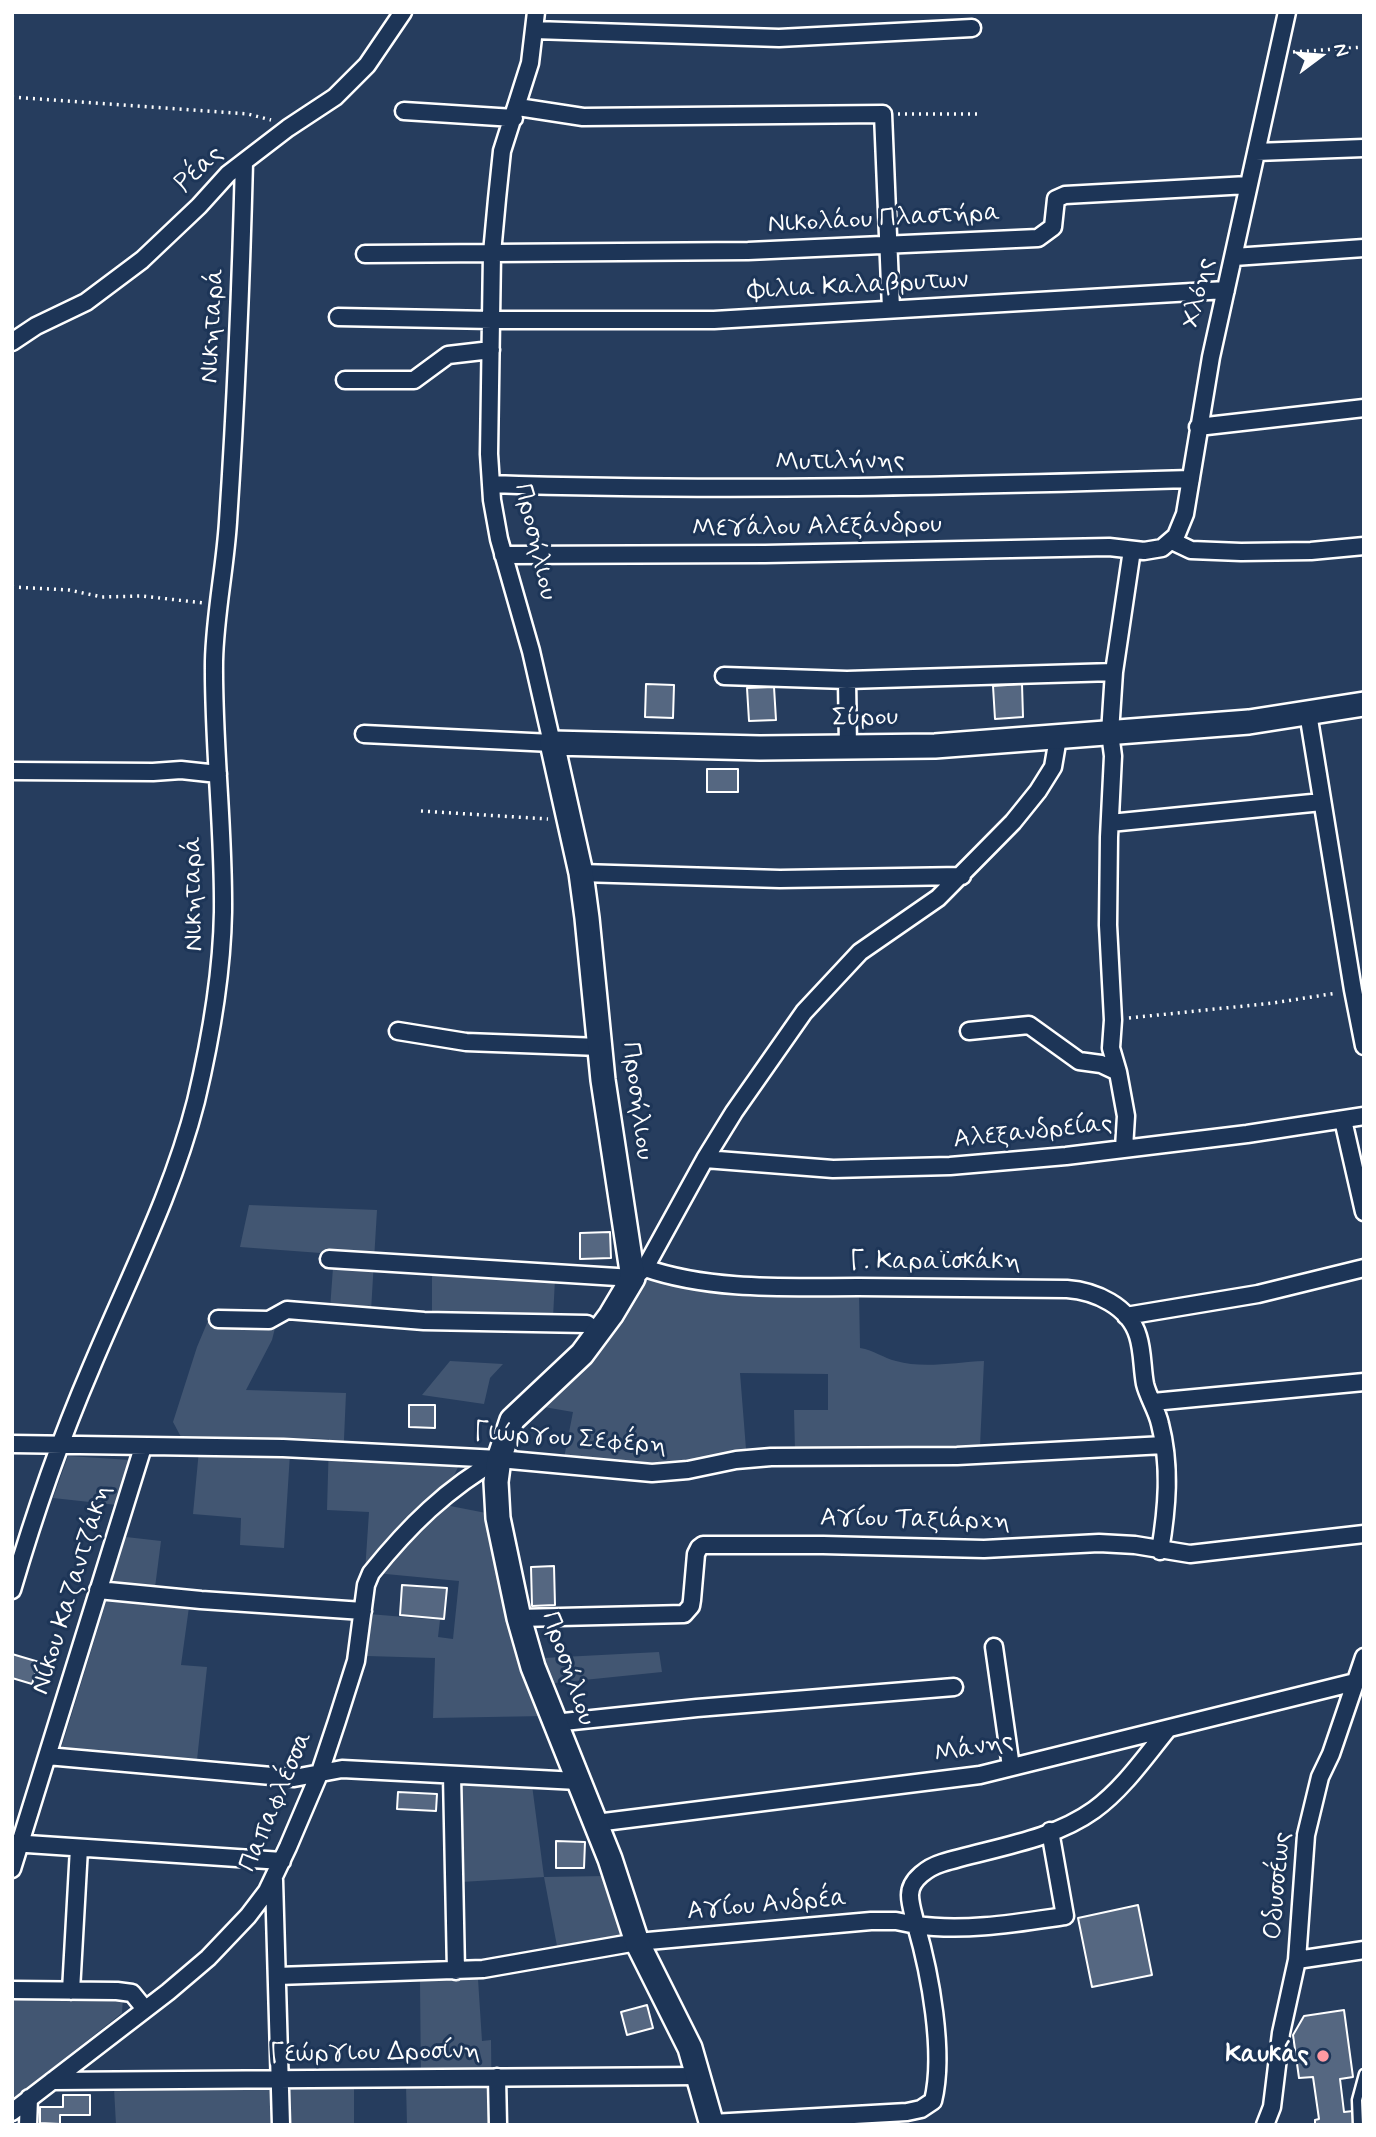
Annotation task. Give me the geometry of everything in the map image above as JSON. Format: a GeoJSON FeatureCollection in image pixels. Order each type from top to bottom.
{"type":"FeatureCollection","features":[{"type":"Feature","properties":{"kind":"street","name":"Ρέας"},"geometry":{"type":"LineString","coordinates":[[12,342],[86,302],[124,275],[199,206],[228,174],[335,97],[366,65],[403,12]]}},
{"type":"Feature","properties":{"kind":"street","name":"Προσήλιου"},"geometry":{"type":"LineString","coordinates":[[536,12],[530,63],[502,151],[492,253],[491,484],[503,555],[531,651],[581,873],[603,1080],[639,1273],[611,1315],[571,1365],[517,1413],[509,1427],[499,1460],[496,1482],[498,1518],[519,1618],[533,1667],[596,1823],[637,1942],[680,2025],[699,2076],[712,2124]]}},
{"type":"Feature","properties":{"kind":"street","name":"Χλόης"},"geometry":{"type":"LineString","coordinates":[[1172,541],[1185,514],[1198,427],[1287,12]]}},
{"type":"Feature","properties":{"kind":"street"},"geometry":{"type":"LineString","coordinates":[[534,30],[779,38],[972,28]]}},
{"type":"Feature","properties":{"kind":"street"},"geometry":{"type":"LineString","coordinates":[[404,111],[516,112],[583,117],[883,114],[891,310]]}},
{"type":"Feature","properties":{"kind":"street"},"geometry":{"type":"LineString","coordinates":[[1256,152],[1364,148]]}},
{"type":"Feature","properties":{"kind":"street","name":"Νικηταρά"},"geometry":{"type":"LineString","coordinates":[[12,1590],[42,1497],[89,1371],[153,1228],[180,1154],[196,1099],[220,967],[223,908],[214,721],[217,605],[227,538],[244,162]]}},
{"type":"Feature","properties":{"kind":"street","name":"Νικολάου Πλαστήρα"},"geometry":{"type":"LineString","coordinates":[[365,254],[748,251],[1038,237],[1053,227],[1056,199],[1079,193],[1248,185]]}},
{"type":"Feature","properties":{"kind":"street"},"geometry":{"type":"LineString","coordinates":[[1234,257],[1364,248]]}},
{"type":"Feature","properties":{"kind":"street","name":"Φιλια Καλαβρυτων"},"geometry":{"type":"LineString","coordinates":[[338,317],[714,320],[1226,290]]}},
{"type":"Feature","properties":{"kind":"street"},"geometry":{"type":"LineString","coordinates":[[345,380],[414,380],[448,355],[491,350]]}},
{"type":"Feature","properties":{"kind":"street"},"geometry":{"type":"LineString","coordinates":[[1198,427],[1364,408]]}},
{"type":"Feature","properties":{"kind":"street","name":"Μυτιλήνης"},"geometry":{"type":"LineString","coordinates":[[491,484],[757,489],[1191,479]]}},
{"type":"Feature","properties":{"kind":"street"},"geometry":{"type":"LineString","coordinates":[[1124,1148],[1126,1116],[1111,1048],[1113,1020],[1108,925],[1113,756],[1110,733],[1114,672],[1132,550],[1158,550],[1172,541],[1191,550],[1233,552],[1311,551],[1364,546]]}},
{"type":"Feature","properties":{"kind":"street","name":"Μεγάλου Αλεξάνδρου"},"geometry":{"type":"LineString","coordinates":[[503,555],[765,554],[1109,547],[1132,550]]}},
{"type":"Feature","properties":{"kind":"street"},"geometry":{"type":"LineString","coordinates":[[724,676],[847,680],[1114,672]]}},
{"type":"Feature","properties":{"kind":"street"},"geometry":{"type":"LineString","coordinates":[[847,680],[848,747]]}},
{"type":"Feature","properties":{"kind":"street","name":"Σύρου"},"geometry":{"type":"LineString","coordinates":[[364,734],[552,743],[760,748],[935,746],[1237,723],[1364,704]]}},
{"type":"Feature","properties":{"kind":"street"},"geometry":{"type":"LineString","coordinates":[[1308,713],[1364,1046]]}},
{"type":"Feature","properties":{"kind":"street"},"geometry":{"type":"LineString","coordinates":[[639,1273],[734,1112],[787,1034],[837,974],[860,952],[933,902],[962,876],[1013,822],[1054,767],[1058,738]]}},
{"type":"Feature","properties":{"kind":"street"},"geometry":{"type":"LineString","coordinates":[[12,771],[181,770],[218,774]]}},
{"type":"Feature","properties":{"kind":"street"},"geometry":{"type":"LineString","coordinates":[[1110,823],[1322,802]]}},
{"type":"Feature","properties":{"kind":"street"},"geometry":{"type":"LineString","coordinates":[[581,873],[780,879],[962,876]]}},
{"type":"Feature","properties":{"kind":"street"},"geometry":{"type":"LineString","coordinates":[[970,1031],[1029,1025],[1079,1060],[1101,1064],[1118,1072]]}},
{"type":"Feature","properties":{"kind":"street"},"geometry":{"type":"LineString","coordinates":[[398,1031],[467,1042],[600,1047]]}},
{"type":"Feature","properties":{"kind":"street","name":"Αλεξανδρείας"},"geometry":{"type":"LineString","coordinates":[[705,1159],[834,1169],[926,1167],[1066,1156],[1247,1134],[1364,1116]]}},
{"type":"Feature","properties":{"kind":"street"},"geometry":{"type":"LineString","coordinates":[[1343,1120],[1364,1212]]}},
{"type":"Feature","properties":{"kind":"street","name":"Γ. Καραϊσκάκη"},"geometry":{"type":"LineString","coordinates":[[329,1259],[639,1273],[722,1283],[811,1287],[1081,1290],[1100,1296],[1126,1316],[1135,1327],[1146,1387],[1153,1402],[1164,1445],[1167,1492],[1160,1551]]}},
{"type":"Feature","properties":{"kind":"street"},"geometry":{"type":"LineString","coordinates":[[1126,1316],[1245,1296],[1364,1268]]}},
{"type":"Feature","properties":{"kind":"street"},"geometry":{"type":"LineString","coordinates":[[218,1319],[269,1320],[287,1310],[424,1321],[587,1324],[598,1332]]}},
{"type":"Feature","properties":{"kind":"street"},"geometry":{"type":"LineString","coordinates":[[1153,1402],[1364,1381]]}},
{"type":"Feature","properties":{"kind":"street","name":"Γιώργου Σεφέρη"},"geometry":{"type":"LineString","coordinates":[[12,1444],[283,1448],[499,1460],[652,1473],[771,1457],[957,1456],[1164,1445]]}},
{"type":"Feature","properties":{"kind":"street","name":"Νίκου Καζαντζάκη"},"geometry":{"type":"LineString","coordinates":[[12,1869],[16,1843],[47,1756],[143,1447]]}},
{"type":"Feature","properties":{"kind":"street","name":"Παπαφλέσσα"},"geometry":{"type":"LineString","coordinates":[[12,2112],[168,1992],[229,1937],[257,1905],[274,1880],[320,1772],[356,1661],[366,1585],[371,1573],[413,1523],[461,1482],[499,1460]]}},
{"type":"Feature","properties":{"kind":"street","name":"Αγίου Ταξιάρχη"},"geometry":{"type":"LineString","coordinates":[[519,1618],[684,1614],[691,1606],[696,1554],[703,1545],[984,1549],[1099,1544],[1208,1553],[1364,1534]]}},
{"type":"Feature","properties":{"kind":"street"},"geometry":{"type":"LineString","coordinates":[[98,1590],[363,1611]]}},
{"type":"Feature","properties":{"kind":"street"},"geometry":{"type":"LineString","coordinates":[[994,1647],[1011,1768]]}},
{"type":"Feature","properties":{"kind":"street","name":"Οδυσσέως"},"geometry":{"type":"LineString","coordinates":[[1265,2125],[1272,2107],[1281,2033],[1297,1960],[1306,1835],[1320,1777],[1331,1754],[1364,1657]]}},
{"type":"Feature","properties":{"kind":"street","name":"Μάνης"},"geometry":{"type":"LineString","coordinates":[[596,1823],[946,1781],[1011,1768],[1355,1682]]}},
{"type":"Feature","properties":{"kind":"street"},"geometry":{"type":"LineString","coordinates":[[554,1723],[697,1708],[954,1687]]}},
{"type":"Feature","properties":{"kind":"street"},"geometry":{"type":"LineString","coordinates":[[712,2124],[907,2112],[921,2109],[933,2101],[936,2085],[933,2011],[910,1894],[917,1879],[927,1870],[942,1863],[1050,1831],[1093,1811],[1115,1792],[1167,1730]]}},
{"type":"Feature","properties":{"kind":"street"},"geometry":{"type":"LineString","coordinates":[[47,1756],[294,1779],[342,1769],[578,1781]]}},
{"type":"Feature","properties":{"kind":"street"},"geometry":{"type":"LineString","coordinates":[[452,1775],[456,1971]]}},
{"type":"Feature","properties":{"kind":"street","name":"Αγίου Ανδρέα"},"geometry":{"type":"LineString","coordinates":[[277,1976],[483,1969],[637,1942],[871,1921],[897,1921],[943,1928],[986,1926],[1065,1916],[1050,1831]]}},
{"type":"Feature","properties":{"kind":"street"},"geometry":{"type":"LineString","coordinates":[[16,1843],[282,1861]]}},
{"type":"Feature","properties":{"kind":"street"},"geometry":{"type":"LineString","coordinates":[[71,1991],[79,1848]]}},
{"type":"Feature","properties":{"kind":"street"},"geometry":{"type":"LineString","coordinates":[[274,1880],[281,2125]]}},
{"type":"Feature","properties":{"kind":"street"},"geometry":{"type":"LineString","coordinates":[[1297,1960],[1364,1950]]}},
{"type":"Feature","properties":{"kind":"street"},"geometry":{"type":"LineString","coordinates":[[12,1990],[132,1993],[145,2009]]}},
{"type":"Feature","properties":{"kind":"street","name":"Γεώργιου Δροσίνη"},"geometry":{"type":"LineString","coordinates":[[52,2081],[699,2076]]}},
{"type":"Feature","properties":{"kind":"street"},"geometry":{"type":"LineString","coordinates":[[497,2077],[498,2125]]}},
{"type":"Feature","properties":{"kind":"street"},"geometry":{"type":"LineString","coordinates":[[28,2125],[29,2098]]}},
{"type":"Feature","properties":{"kind":"lane"},"geometry":{"type":"LineString","coordinates":[[1357,2125],[1357,2100],[1364,2074]]}},
{"type":"Feature","properties":{"kind":"path"},"geometry":{"type":"LineString","coordinates":[[1277,54],[1364,47]]}},
{"type":"Feature","properties":{"kind":"path"},"geometry":{"type":"LineString","coordinates":[[12,97],[248,114],[266,117],[275,122],[283,132]]}},
{"type":"Feature","properties":{"kind":"path"},"geometry":{"type":"LineString","coordinates":[[883,114],[980,114]]}},
{"type":"Feature","properties":{"kind":"path"},"geometry":{"type":"LineString","coordinates":[[12,587],[69,590],[102,597],[141,596],[217,605]]}},
{"type":"Feature","properties":{"kind":"path"},"geometry":{"type":"LineString","coordinates":[[421,811],[569,821]]}},
{"type":"Feature","properties":{"kind":"path"},"geometry":{"type":"LineString","coordinates":[[1113,1020],[1273,1003],[1353,990]]}},
{"type":"Feature","properties":{"kind":"shaded area"},"geometry":{"type":"Polygon","coordinates":[[[249,1205],[377,1210],[371,1311],[330,1309],[334,1254],[240,1247],[249,1205]]]}},
{"type":"Feature","properties":{"kind":"shaded area"},"geometry":{"type":"Polygon","coordinates":[[[432,1272],[555,1279],[553,1318],[432,1317],[432,1272]]]}},
{"type":"Feature","properties":{"kind":"shaded area"},"geometry":{"type":"Polygon","coordinates":[[[647,1276],[859,1293],[860,1348],[891,1360],[917,1365],[984,1361],[980,1446],[795,1451],[794,1410],[828,1410],[828,1374],[740,1373],[746,1449],[678,1464],[564,1458],[573,1412],[538,1406],[576,1375],[611,1337],[647,1276]]]}},
{"type":"Feature","properties":{"kind":"shaded area"},"geometry":{"type":"Polygon","coordinates":[[[213,1309],[269,1313],[262,1328],[275,1328],[272,1340],[246,1390],[346,1393],[343,1462],[459,1465],[450,1484],[430,1502],[486,1513],[524,1659],[659,1652],[662,1672],[535,1685],[545,1716],[433,1718],[435,1658],[367,1656],[369,1614],[440,1620],[438,1637],[453,1639],[459,1581],[365,1572],[369,1512],[327,1510],[329,1439],[291,1438],[284,1548],[240,1545],[241,1518],[193,1514],[200,1439],[181,1437],[173,1422],[197,1347],[213,1309]]]}},
{"type":"Feature","properties":{"kind":"shaded area"},"geometry":{"type":"Polygon","coordinates":[[[450,1361],[503,1364],[490,1378],[484,1404],[422,1395],[450,1361]]]}},
{"type":"Feature","properties":{"kind":"shaded area"},"geometry":{"type":"Polygon","coordinates":[[[68,1456],[131,1460],[117,1505],[53,1498],[68,1456]]]}},
{"type":"Feature","properties":{"kind":"shaded area"},"geometry":{"type":"Polygon","coordinates":[[[126,1537],[161,1541],[153,1603],[189,1607],[181,1665],[207,1667],[197,1760],[61,1749],[126,1537]]]}},
{"type":"Feature","properties":{"kind":"shaded area"},"geometry":{"type":"Polygon","coordinates":[[[458,1783],[532,1785],[544,1877],[461,1882],[458,1783]]]}},
{"type":"Feature","properties":{"kind":"shaded area"},"geometry":{"type":"Polygon","coordinates":[[[605,1876],[622,1935],[557,1946],[544,1877],[605,1876]]]}},
{"type":"Feature","properties":{"kind":"shaded area"},"geometry":{"type":"Polygon","coordinates":[[[478,1979],[482,2041],[491,2040],[492,2125],[407,2125],[406,2085],[421,2085],[420,1981],[478,1979]]]}},
{"type":"Feature","properties":{"kind":"shaded area"},"geometry":{"type":"Polygon","coordinates":[[[123,1998],[122,2013],[12,2100],[12,1999],[123,1998]]]}},
{"type":"Feature","properties":{"kind":"shaded area"},"geometry":{"type":"Polygon","coordinates":[[[354,2085],[354,2125],[116,2125],[114,2088],[354,2085]]]}},
{"type":"Feature","properties":{"kind":"building"},"geometry":{"type":"Polygon","coordinates":[[[646,684],[674,685],[673,718],[645,717],[646,684]]]}},
{"type":"Feature","properties":{"kind":"building"},"geometry":{"type":"Polygon","coordinates":[[[1022,684],[1023,717],[995,719],[993,686],[1022,684]]]}},
{"type":"Feature","properties":{"kind":"building"},"geometry":{"type":"Polygon","coordinates":[[[774,687],[776,720],[749,721],[747,688],[774,687]]]}},
{"type":"Feature","properties":{"kind":"building"},"geometry":{"type":"Polygon","coordinates":[[[707,769],[738,769],[738,792],[707,792],[707,769]]]}},
{"type":"Feature","properties":{"kind":"building"},"geometry":{"type":"Polygon","coordinates":[[[610,1232],[611,1258],[580,1259],[580,1233],[610,1232]]]}},
{"type":"Feature","properties":{"kind":"building"},"geometry":{"type":"Polygon","coordinates":[[[409,1405],[435,1405],[435,1428],[409,1427],[409,1405]]]}},
{"type":"Feature","properties":{"kind":"building"},"geometry":{"type":"Polygon","coordinates":[[[554,1566],[555,1605],[532,1606],[531,1567],[554,1566]]]}},
{"type":"Feature","properties":{"kind":"building"},"geometry":{"type":"Polygon","coordinates":[[[402,1585],[447,1588],[444,1619],[400,1615],[402,1585]]]}},
{"type":"Feature","properties":{"kind":"building"},"geometry":{"type":"Polygon","coordinates":[[[12,1654],[39,1662],[32,1684],[12,1678],[12,1654]]]}},
{"type":"Feature","properties":{"kind":"building"},"geometry":{"type":"Polygon","coordinates":[[[398,1792],[437,1794],[436,1811],[397,1809],[398,1792]]]}},
{"type":"Feature","properties":{"kind":"building"},"geometry":{"type":"Polygon","coordinates":[[[556,1841],[585,1842],[584,1868],[556,1868],[556,1841]]]}},
{"type":"Feature","properties":{"kind":"building"},"geometry":{"type":"Polygon","coordinates":[[[1138,1905],[1152,1975],[1092,1987],[1078,1918],[1138,1905]]]}},
{"type":"Feature","properties":{"kind":"building"},"geometry":{"type":"Polygon","coordinates":[[[647,2005],[653,2028],[627,2035],[621,2012],[647,2005]]]}},
{"type":"Feature","properties":{"kind":"building","name":"Καυκάς"},"geometry":{"type":"Polygon","coordinates":[[[1344,2010],[1353,2077],[1340,2079],[1344,2112],[1353,2111],[1355,2125],[1315,2125],[1315,2120],[1319,2119],[1313,2077],[1299,2078],[1293,2035],[1304,2016],[1344,2010]]]}},
{"type":"Feature","properties":{"kind":"building"},"geometry":{"type":"Polygon","coordinates":[[[63,2095],[90,2095],[90,2115],[60,2115],[60,2124],[40,2123],[40,2107],[63,2107],[63,2095]]]}},
{"type":"Feature","properties":{"kind":"place","name":"Καυκάς"},"geometry":{"type":"Point","coordinates":[1323,2056]}}]}
